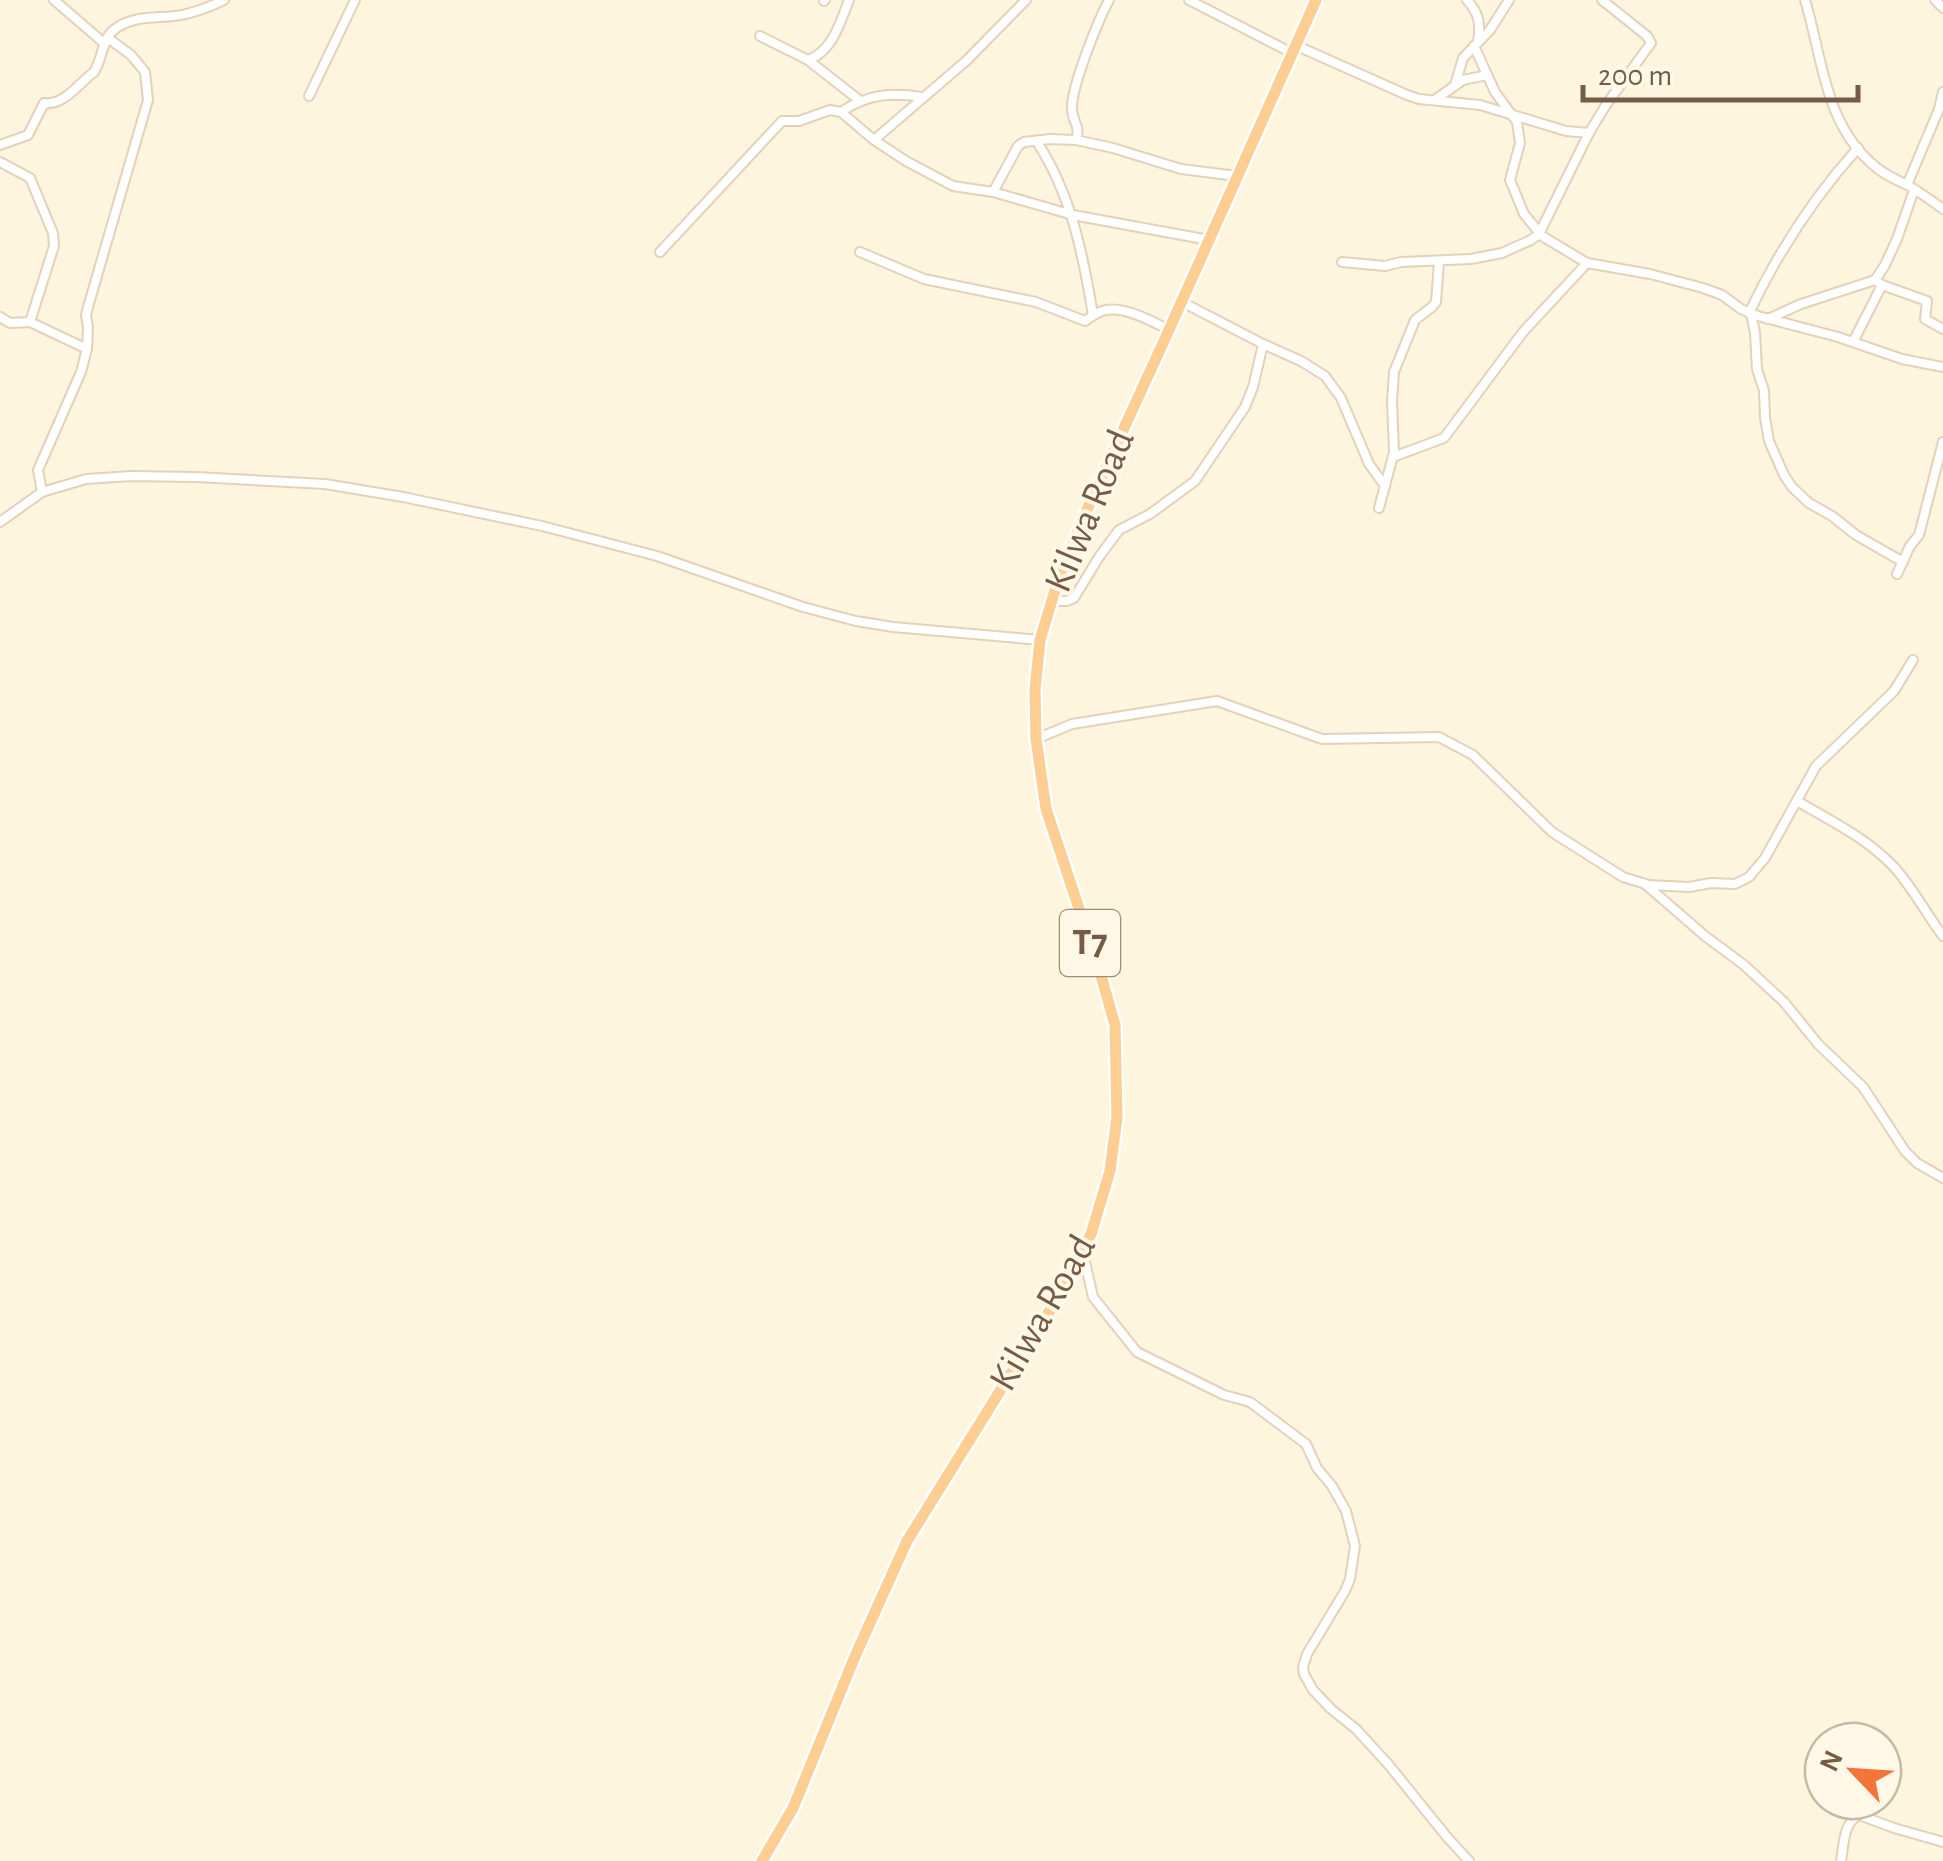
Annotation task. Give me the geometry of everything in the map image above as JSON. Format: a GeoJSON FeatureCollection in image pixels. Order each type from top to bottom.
{"type":"FeatureCollection","features":[{"type":"Feature","properties":{"kind":"highway","name":"Kilwa Road"},"geometry":{"type":"LineString","coordinates":[[762,1861],[793,1808],[906,1540],[1067,1284],[1084,1253],[1100,1208],[1110,1171],[1117,1117],[1114,1026],[1100,972],[1048,822],[1036,739],[1035,689],[1040,640],[1051,601],[1092,498],[1316,0]]}},
{"type":"Feature","properties":{"kind":"street"},"geometry":{"type":"LineString","coordinates":[[42,492],[38,470],[81,372],[87,349],[88,308],[148,100],[145,72],[132,55],[106,41],[54,0]]}},
{"type":"Feature","properties":{"kind":"street"},"geometry":{"type":"LineString","coordinates":[[0,145],[28,135],[44,103],[53,104],[94,72],[114,29],[158,16],[184,15],[224,0]]}},
{"type":"Feature","properties":{"kind":"street"},"geometry":{"type":"LineString","coordinates":[[308,96],[354,0]]}},
{"type":"Feature","properties":{"kind":"street"},"geometry":{"type":"LineString","coordinates":[[808,60],[830,42],[849,0]]}},
{"type":"Feature","properties":{"kind":"street"},"geometry":{"type":"LineString","coordinates":[[874,140],[966,61],[1026,0]]}},
{"type":"Feature","properties":{"kind":"street"},"geometry":{"type":"LineString","coordinates":[[1076,140],[1078,126],[1072,110],[1075,90],[1109,0]]}},
{"type":"Feature","properties":{"kind":"street"},"geometry":{"type":"LineString","coordinates":[[1189,0],[1294,49],[1419,99],[1490,107],[1566,131],[1589,133]]}},
{"type":"Feature","properties":{"kind":"street"},"geometry":{"type":"LineString","coordinates":[[1466,0],[1479,20],[1476,44],[1487,75],[1498,99],[1514,116],[1519,131],[1520,143],[1510,180],[1524,214],[1539,234],[1587,263],[1703,288],[1768,319],[1902,359],[1943,367]]}},
{"type":"Feature","properties":{"kind":"street"},"geometry":{"type":"LineString","coordinates":[[1455,85],[1460,64],[1490,30],[1509,0]]}},
{"type":"Feature","properties":{"kind":"street"},"geometry":{"type":"LineString","coordinates":[[1342,262],[1385,266],[1438,262],[1502,252],[1539,234],[1589,133],[1651,42],[1602,0]]}},
{"type":"Feature","properties":{"kind":"street"},"geometry":{"type":"LineString","coordinates":[[1806,0],[1829,99],[1840,123],[1878,168],[1943,209]]}},
{"type":"Feature","properties":{"kind":"street"},"geometry":{"type":"LineString","coordinates":[[1935,0],[1943,8]]}},
{"type":"Feature","properties":{"kind":"street"},"geometry":{"type":"LineString","coordinates":[[760,36],[808,60],[860,100]]}},
{"type":"Feature","properties":{"kind":"street"},"geometry":{"type":"LineString","coordinates":[[1436,99],[1471,77],[1487,75]]}},
{"type":"Feature","properties":{"kind":"street"},"geometry":{"type":"LineString","coordinates":[[1853,342],[1897,239],[1911,187],[1941,110],[1943,92]]}},
{"type":"Feature","properties":{"kind":"street"},"geometry":{"type":"LineString","coordinates":[[841,112],[860,100],[894,94],[922,97]]}},
{"type":"Feature","properties":{"kind":"street"},"geometry":{"type":"LineString","coordinates":[[660,252],[782,120],[799,121],[830,110],[841,112],[874,140],[946,184],[993,192],[1073,215],[1209,240]]}},
{"type":"Feature","properties":{"kind":"street"},"geometry":{"type":"LineString","coordinates":[[993,192],[1024,142],[1076,140],[1181,170],[1237,176]]}},
{"type":"Feature","properties":{"kind":"street"},"geometry":{"type":"LineString","coordinates":[[1038,142],[1073,215],[1093,315]]}},
{"type":"Feature","properties":{"kind":"street"},"geometry":{"type":"LineString","coordinates":[[1858,148],[1832,177],[1779,253],[1750,313],[1769,441],[1784,476],[1809,502],[1902,562]]}},
{"type":"Feature","properties":{"kind":"street"},"geometry":{"type":"LineString","coordinates":[[0,162],[30,178],[53,233],[54,246],[30,322]]}},
{"type":"Feature","properties":{"kind":"street"},"geometry":{"type":"LineString","coordinates":[[860,252],[924,279],[1036,302],[1085,322],[1107,309],[1169,330]]}},
{"type":"Feature","properties":{"kind":"street"},"geometry":{"type":"LineString","coordinates":[[1378,508],[1393,457],[1394,372],[1415,320],[1436,302],[1438,262]]}},
{"type":"Feature","properties":{"kind":"street"},"geometry":{"type":"LineString","coordinates":[[1393,457],[1444,438],[1519,336],[1587,263]]}},
{"type":"Feature","properties":{"kind":"street"},"geometry":{"type":"LineString","coordinates":[[1768,319],[1802,304],[1879,283],[1928,301],[1925,318],[1943,329]]}},
{"type":"Feature","properties":{"kind":"street"},"geometry":{"type":"LineString","coordinates":[[1182,302],[1316,369],[1335,388],[1369,464],[1386,486]]}},
{"type":"Feature","properties":{"kind":"street"},"geometry":{"type":"LineString","coordinates":[[0,317],[10,322],[30,322],[87,349]]}},
{"type":"Feature","properties":{"kind":"street"},"geometry":{"type":"LineString","coordinates":[[1051,601],[1074,598],[1123,527],[1150,514],[1195,481],[1245,407],[1263,344]]}},
{"type":"Feature","properties":{"kind":"street"},"geometry":{"type":"LineString","coordinates":[[1898,574],[1922,527],[1943,442]]}},
{"type":"Feature","properties":{"kind":"street"},"geometry":{"type":"LineString","coordinates":[[0,522],[42,492],[86,479],[233,478],[339,486],[542,526],[657,556],[804,608],[856,622],[1040,640]]}},
{"type":"Feature","properties":{"kind":"street"},"geometry":{"type":"LineString","coordinates":[[1036,739],[1072,724],[1211,702],[1322,738],[1439,737],[1473,755],[1552,832],[1623,876],[1645,884],[1689,887],[1743,882],[1765,858],[1816,766],[1894,691],[1912,660]]}},
{"type":"Feature","properties":{"kind":"street"},"geometry":{"type":"LineString","coordinates":[[1797,801],[1847,828],[1880,854],[1897,870],[1943,936]]}},
{"type":"Feature","properties":{"kind":"street"},"geometry":{"type":"LineString","coordinates":[[1645,884],[1784,1002],[1818,1044],[1863,1087],[1904,1151],[1943,1178]]}},
{"type":"Feature","properties":{"kind":"street"},"geometry":{"type":"LineString","coordinates":[[1084,1253],[1093,1297],[1137,1352],[1224,1395],[1250,1402],[1306,1444],[1317,1468],[1346,1510],[1355,1546],[1345,1591],[1308,1654],[1304,1674],[1313,1690],[1356,1729],[1470,1861]]}},
{"type":"Feature","properties":{"kind":"street"},"geometry":{"type":"LineString","coordinates":[[1841,1861],[1846,1829],[1859,1814],[1943,1842]]}}]}
